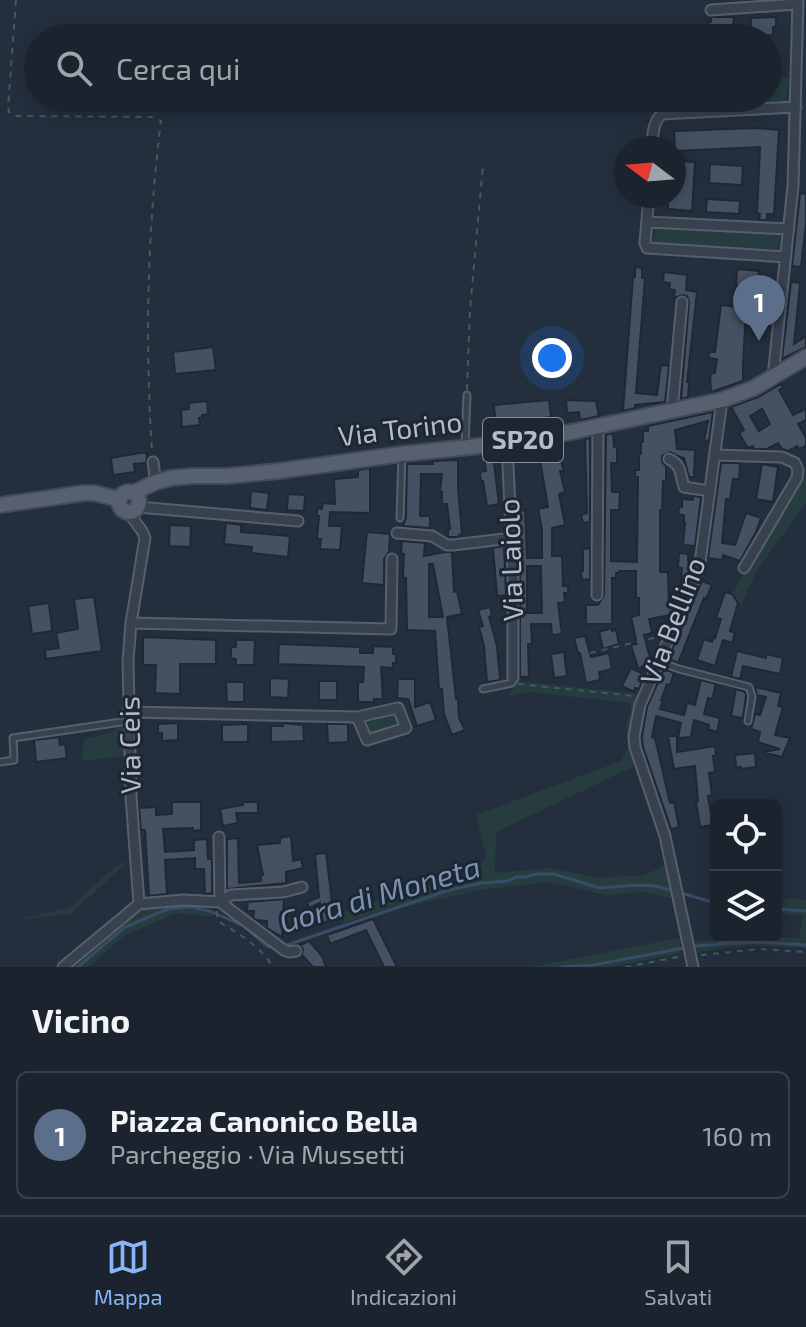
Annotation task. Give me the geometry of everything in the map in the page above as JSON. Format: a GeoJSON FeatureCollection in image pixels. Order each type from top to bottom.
{"type":"FeatureCollection","features":[{"type":"Feature","properties":{"kind":"main road","name":"Via Torino"},"geometry":{"type":"LineString","coordinates":[[156,484],[182,477],[279,471],[507,443],[598,426],[722,400],[746,391],[806,357]]}},
{"type":"Feature","properties":{"kind":"main road"},"geometry":{"type":"LineString","coordinates":[[0,505],[84,493],[118,499],[125,492],[135,503],[156,484]]}},
{"type":"Feature","properties":{"kind":"street"},"geometry":{"type":"LineString","coordinates":[[711,10],[798,2],[801,107],[773,377]]}},
{"type":"Feature","properties":{"kind":"street"},"geometry":{"type":"LineString","coordinates":[[654,136],[657,119],[662,114],[702,112]]}},
{"type":"Feature","properties":{"kind":"street"},"geometry":{"type":"LineString","coordinates":[[648,208],[647,248],[786,257]]}},
{"type":"Feature","properties":{"kind":"street"},"geometry":{"type":"LineString","coordinates":[[647,222],[789,229]]}},
{"type":"Feature","properties":{"kind":"street"},"geometry":{"type":"LineString","coordinates":[[672,411],[682,302]]}},
{"type":"Feature","properties":{"kind":"street","name":"Via Bellino"},"geometry":{"type":"LineString","coordinates":[[693,967],[665,836],[634,736],[640,705],[700,563],[722,400]]}},
{"type":"Feature","properties":{"kind":"street"},"geometry":{"type":"LineString","coordinates":[[597,595],[598,426]]}},
{"type":"Feature","properties":{"kind":"street","name":"Via Laiolo"},"geometry":{"type":"LineString","coordinates":[[507,443],[512,538],[513,681]]}},
{"type":"Feature","properties":{"kind":"street"},"geometry":{"type":"LineString","coordinates":[[715,455],[782,457],[795,463],[798,470],[797,478],[744,568]]}},
{"type":"Feature","properties":{"kind":"street"},"geometry":{"type":"LineString","coordinates":[[669,459],[680,467],[684,487],[710,491]]}},
{"type":"Feature","properties":{"kind":"street"},"geometry":{"type":"LineString","coordinates":[[153,462],[156,484]]}},
{"type":"Feature","properties":{"kind":"street"},"geometry":{"type":"LineString","coordinates":[[135,503],[298,521]]}},
{"type":"Feature","properties":{"kind":"street","name":"Via Ceis"},"geometry":{"type":"LineString","coordinates":[[135,503],[145,538],[128,661],[131,796],[139,904]]}},
{"type":"Feature","properties":{"kind":"street"},"geometry":{"type":"LineString","coordinates":[[397,533],[432,536],[447,545],[512,538]]}},
{"type":"Feature","properties":{"kind":"street"},"geometry":{"type":"LineString","coordinates":[[131,623],[391,629],[392,559]]}},
{"type":"Feature","properties":{"kind":"street"},"geometry":{"type":"LineString","coordinates":[[129,716],[357,717],[398,708],[406,728],[367,740],[357,717]]}},
{"type":"Feature","properties":{"kind":"street"},"geometry":{"type":"LineString","coordinates":[[218,907],[219,837]]}},
{"type":"Feature","properties":{"kind":"street"},"geometry":{"type":"LineString","coordinates":[[218,907],[231,895],[283,892],[302,887]]}},
{"type":"Feature","properties":{"kind":"street"},"geometry":{"type":"LineString","coordinates":[[63,967],[139,904],[183,900],[218,907],[289,952],[296,951]]}},
{"type":"Feature","properties":{"kind":"lane"},"geometry":{"type":"LineString","coordinates":[[465,447],[467,395]]}},
{"type":"Feature","properties":{"kind":"lane"},"geometry":{"type":"LineString","coordinates":[[400,518],[402,454]]}},
{"type":"Feature","properties":{"kind":"lane"},"geometry":{"type":"LineString","coordinates":[[659,662],[749,687],[752,696],[748,721]]}},
{"type":"Feature","properties":{"kind":"lane"},"geometry":{"type":"LineString","coordinates":[[483,689],[513,681]]}},
{"type":"Feature","properties":{"kind":"lane"},"geometry":{"type":"LineString","coordinates":[[0,762],[14,760],[13,738],[129,716]]}},
{"type":"Feature","properties":{"kind":"path"},"geometry":{"type":"LineString","coordinates":[[16,0],[9,112],[15,116],[151,117],[161,121],[149,238],[147,295],[153,462]]}},
{"type":"Feature","properties":{"kind":"path"},"geometry":{"type":"LineString","coordinates":[[467,395],[470,309],[483,165]]}},
{"type":"Feature","properties":{"kind":"path"},"geometry":{"type":"LineString","coordinates":[[590,653],[671,633]]}},
{"type":"Feature","properties":{"kind":"path"},"geometry":{"type":"LineString","coordinates":[[513,681],[644,697]]}},
{"type":"Feature","properties":{"kind":"path"},"geometry":{"type":"LineString","coordinates":[[218,907],[217,918],[221,923],[253,942],[273,967]]}},
{"type":"Feature","properties":{"kind":"path"},"geometry":{"type":"LineString","coordinates":[[625,967],[690,955],[759,949],[806,952]]}},
{"type":"Feature","properties":{"kind":"green space"},"geometry":{"type":"Polygon","coordinates":[[[782,78],[789,78],[786,101],[782,101],[782,78]]]}},
{"type":"Feature","properties":{"kind":"green space"},"geometry":{"type":"Polygon","coordinates":[[[655,225],[711,228],[711,232],[724,233],[724,229],[780,231],[779,255],[653,246],[655,225]]]}},
{"type":"Feature","properties":{"kind":"green space"},"geometry":{"type":"Polygon","coordinates":[[[806,473],[806,503],[757,570],[741,605],[733,593],[799,477],[806,473]]]}},
{"type":"Feature","properties":{"kind":"green space"},"geometry":{"type":"Polygon","coordinates":[[[516,681],[641,694],[632,729],[637,765],[496,832],[495,873],[549,868],[595,877],[641,876],[667,865],[671,898],[644,892],[606,895],[550,882],[479,890],[400,908],[398,905],[344,923],[343,912],[464,874],[487,859],[476,815],[621,761],[627,749],[631,703],[528,692],[509,697],[516,681]]]}},
{"type":"Feature","properties":{"kind":"green space"},"geometry":{"type":"Polygon","coordinates":[[[398,708],[406,728],[367,740],[357,717],[398,708]]]}},
{"type":"Feature","properties":{"kind":"green space"},"geometry":{"type":"Polygon","coordinates":[[[124,725],[125,756],[82,761],[84,739],[109,733],[124,725]]]}},
{"type":"Feature","properties":{"kind":"green space"},"geometry":{"type":"Polygon","coordinates":[[[130,859],[71,914],[17,920],[70,907],[115,867],[130,859]]]}},
{"type":"Feature","properties":{"kind":"green space"},"geometry":{"type":"Polygon","coordinates":[[[788,898],[806,900],[806,948],[752,946],[695,952],[693,942],[782,943],[782,938],[799,938],[803,916],[782,914],[782,903],[788,898]]]}},
{"type":"Feature","properties":{"kind":"green space"},"geometry":{"type":"Polygon","coordinates":[[[141,909],[193,909],[213,913],[213,917],[176,913],[124,936],[88,967],[70,967],[141,909]]]}},
{"type":"Feature","properties":{"kind":"green space"},"geometry":{"type":"Polygon","coordinates":[[[679,938],[681,953],[610,967],[531,967],[679,938]]]}},
{"type":"Feature","properties":{"kind":"building"},"geometry":{"type":"Polygon","coordinates":[[[711,17],[734,17],[733,24],[708,24],[711,17]]]}},
{"type":"Feature","properties":{"kind":"building"},"geometry":{"type":"Polygon","coordinates":[[[776,17],[776,24],[751,24],[751,18],[776,17]]]}},
{"type":"Feature","properties":{"kind":"building"},"geometry":{"type":"Polygon","coordinates":[[[779,130],[774,214],[767,214],[767,220],[759,220],[760,214],[757,213],[760,147],[686,150],[686,136],[674,136],[674,131],[779,130]]]}},
{"type":"Feature","properties":{"kind":"building"},"geometry":{"type":"Polygon","coordinates":[[[686,162],[695,162],[692,211],[668,209],[686,208],[686,162]]]}},
{"type":"Feature","properties":{"kind":"building"},"geometry":{"type":"Polygon","coordinates":[[[710,164],[743,166],[742,185],[709,183],[710,164]]]}},
{"type":"Feature","properties":{"kind":"building"},"geometry":{"type":"Polygon","coordinates":[[[806,193],[801,267],[792,266],[800,194],[806,193]]]}},
{"type":"Feature","properties":{"kind":"building"},"geometry":{"type":"Polygon","coordinates":[[[707,199],[740,201],[739,214],[706,212],[707,199]]]}},
{"type":"Feature","properties":{"kind":"building"},"geometry":{"type":"Polygon","coordinates":[[[635,267],[642,268],[642,278],[645,278],[636,393],[657,395],[661,365],[669,366],[665,402],[635,405],[635,408],[623,411],[633,277],[635,267]]]}},
{"type":"Feature","properties":{"kind":"building"},"geometry":{"type":"Polygon","coordinates":[[[737,269],[759,271],[757,298],[771,299],[773,309],[771,314],[746,311],[743,381],[711,392],[710,374],[715,373],[717,359],[709,358],[709,352],[715,352],[721,305],[739,307],[741,287],[736,286],[737,269]]]}},
{"type":"Feature","properties":{"kind":"building"},"geometry":{"type":"Polygon","coordinates":[[[664,272],[687,275],[686,290],[697,292],[688,397],[681,399],[689,302],[687,296],[674,298],[675,290],[669,289],[670,283],[663,282],[664,272]]]}},
{"type":"Feature","properties":{"kind":"building"},"geometry":{"type":"Polygon","coordinates":[[[791,282],[800,283],[794,344],[806,336],[806,347],[782,359],[791,282]]]}},
{"type":"Feature","properties":{"kind":"building"},"geometry":{"type":"Polygon","coordinates":[[[213,347],[216,370],[175,374],[173,352],[213,347]]]}},
{"type":"Feature","properties":{"kind":"building"},"geometry":{"type":"Polygon","coordinates":[[[781,384],[783,388],[779,390],[793,415],[806,409],[806,420],[798,424],[806,438],[806,446],[799,449],[797,446],[788,451],[778,443],[767,449],[748,448],[739,433],[744,430],[731,407],[781,384]],[[762,409],[750,416],[759,431],[770,424],[762,409]]]}},
{"type":"Feature","properties":{"kind":"building"},"geometry":{"type":"Polygon","coordinates":[[[549,400],[551,417],[496,426],[494,405],[549,400]]]}},
{"type":"Feature","properties":{"kind":"building"},"geometry":{"type":"Polygon","coordinates":[[[566,400],[596,401],[599,416],[580,420],[579,412],[567,413],[566,400]]]}},
{"type":"Feature","properties":{"kind":"building"},"geometry":{"type":"Polygon","coordinates":[[[207,401],[208,414],[199,418],[200,425],[182,427],[181,410],[189,409],[189,403],[207,401]]]}},
{"type":"Feature","properties":{"kind":"building"},"geometry":{"type":"Polygon","coordinates":[[[713,412],[709,441],[704,440],[708,421],[675,430],[677,449],[695,450],[694,477],[689,477],[684,458],[670,452],[662,456],[666,466],[666,482],[663,481],[660,510],[660,572],[668,572],[669,608],[675,607],[671,615],[649,619],[652,633],[644,635],[650,658],[653,657],[649,665],[638,668],[631,645],[637,644],[631,617],[639,615],[636,571],[619,571],[616,578],[612,578],[612,624],[586,624],[586,605],[598,605],[604,595],[606,435],[613,433],[614,447],[617,446],[617,463],[611,463],[612,492],[620,492],[619,510],[611,510],[611,561],[637,562],[638,477],[635,477],[635,470],[639,470],[643,431],[648,431],[648,426],[713,412]]]}},
{"type":"Feature","properties":{"kind":"building"},"geometry":{"type":"Polygon","coordinates":[[[590,438],[590,522],[583,523],[581,515],[587,513],[585,439],[590,438]]]}},
{"type":"Feature","properties":{"kind":"building"},"geometry":{"type":"Polygon","coordinates":[[[556,445],[564,471],[560,471],[565,492],[559,494],[565,525],[552,528],[552,556],[562,556],[563,586],[568,586],[568,593],[564,593],[565,602],[558,603],[562,634],[552,635],[551,624],[531,624],[529,677],[520,677],[518,511],[525,510],[527,558],[542,558],[538,509],[548,507],[538,448],[556,445]],[[527,566],[527,613],[542,613],[541,566],[527,566]]]}},
{"type":"Feature","properties":{"kind":"building"},"geometry":{"type":"Polygon","coordinates":[[[147,453],[146,463],[134,464],[135,472],[113,475],[111,458],[147,453]]]}},
{"type":"Feature","properties":{"kind":"building"},"geometry":{"type":"Polygon","coordinates":[[[493,455],[499,504],[487,506],[480,472],[486,471],[484,456],[493,455]]]}},
{"type":"Feature","properties":{"kind":"building"},"geometry":{"type":"Polygon","coordinates":[[[458,460],[462,534],[448,537],[447,504],[442,504],[440,492],[442,474],[421,474],[420,516],[430,516],[430,528],[403,526],[406,518],[407,464],[458,460]]]}},
{"type":"Feature","properties":{"kind":"building"},"geometry":{"type":"Polygon","coordinates":[[[721,463],[742,463],[739,479],[733,479],[730,500],[726,499],[722,543],[735,545],[746,513],[761,518],[740,561],[723,555],[722,560],[708,558],[721,463]]]}},
{"type":"Feature","properties":{"kind":"building"},"geometry":{"type":"Polygon","coordinates":[[[762,464],[778,467],[773,502],[756,499],[762,464]]]}},
{"type":"Feature","properties":{"kind":"building"},"geometry":{"type":"Polygon","coordinates":[[[370,468],[370,513],[330,512],[329,526],[342,526],[340,550],[320,549],[317,508],[322,509],[323,503],[335,504],[334,479],[358,477],[358,470],[370,468]]]}},
{"type":"Feature","properties":{"kind":"building"},"geometry":{"type":"Polygon","coordinates":[[[251,491],[269,493],[267,510],[250,508],[251,491]]]}},
{"type":"Feature","properties":{"kind":"building"},"geometry":{"type":"Polygon","coordinates":[[[288,494],[305,495],[304,511],[287,510],[288,494]]]}},
{"type":"Feature","properties":{"kind":"building"},"geometry":{"type":"Polygon","coordinates":[[[693,496],[701,497],[695,546],[683,545],[684,515],[678,514],[682,499],[693,500],[693,496]]]}},
{"type":"Feature","properties":{"kind":"building"},"geometry":{"type":"Polygon","coordinates":[[[226,523],[241,525],[241,532],[290,536],[288,557],[251,553],[252,547],[224,544],[226,523]]]}},
{"type":"Feature","properties":{"kind":"building"},"geometry":{"type":"Polygon","coordinates":[[[170,525],[191,526],[190,547],[169,546],[170,525]]]}},
{"type":"Feature","properties":{"kind":"building"},"geometry":{"type":"Polygon","coordinates":[[[367,532],[390,534],[389,552],[384,559],[384,585],[362,583],[367,532]]]}},
{"type":"Feature","properties":{"kind":"building"},"geometry":{"type":"Polygon","coordinates":[[[402,541],[425,543],[424,556],[452,552],[454,592],[457,591],[462,614],[447,617],[459,718],[465,730],[452,735],[444,714],[442,689],[439,689],[435,631],[407,630],[406,578],[403,578],[404,554],[401,553],[402,541]],[[429,564],[429,617],[443,617],[433,564],[429,564]]]}},
{"type":"Feature","properties":{"kind":"building"},"geometry":{"type":"Polygon","coordinates":[[[504,546],[506,595],[497,596],[493,548],[504,546]]]}},
{"type":"Feature","properties":{"kind":"building"},"geometry":{"type":"Polygon","coordinates":[[[590,548],[590,579],[582,580],[583,549],[590,548]]]}},
{"type":"Feature","properties":{"kind":"building"},"geometry":{"type":"Polygon","coordinates":[[[679,553],[688,554],[688,561],[693,562],[685,582],[681,581],[682,568],[678,567],[679,553]]]}},
{"type":"Feature","properties":{"kind":"building"},"geometry":{"type":"Polygon","coordinates":[[[702,581],[712,585],[678,663],[668,659],[702,581]]]}},
{"type":"Feature","properties":{"kind":"building"},"geometry":{"type":"Polygon","coordinates":[[[725,592],[732,594],[738,603],[730,631],[735,633],[732,643],[723,640],[715,666],[697,660],[704,639],[712,642],[715,638],[721,619],[716,618],[725,592]]]}},
{"type":"Feature","properties":{"kind":"building"},"geometry":{"type":"Polygon","coordinates":[[[94,597],[102,651],[46,659],[45,650],[59,648],[56,633],[78,629],[74,599],[94,597]]]}},
{"type":"Feature","properties":{"kind":"building"},"geometry":{"type":"Polygon","coordinates":[[[49,603],[52,631],[32,634],[28,606],[49,603]]]}},
{"type":"Feature","properties":{"kind":"building"},"geometry":{"type":"Polygon","coordinates":[[[490,607],[500,680],[487,682],[479,627],[483,626],[478,610],[490,607]]]}},
{"type":"Feature","properties":{"kind":"building"},"geometry":{"type":"Polygon","coordinates":[[[612,628],[612,631],[616,630],[619,644],[603,649],[599,632],[612,628]]]}},
{"type":"Feature","properties":{"kind":"building"},"geometry":{"type":"Polygon","coordinates":[[[585,636],[591,657],[609,653],[612,669],[599,672],[600,680],[586,683],[574,638],[585,636]]]}},
{"type":"Feature","properties":{"kind":"building"},"geometry":{"type":"Polygon","coordinates":[[[143,637],[216,640],[216,664],[180,664],[180,694],[155,693],[156,665],[143,665],[143,637]]]}},
{"type":"Feature","properties":{"kind":"building"},"geometry":{"type":"Polygon","coordinates":[[[236,640],[255,640],[254,665],[236,665],[236,659],[231,658],[231,647],[236,647],[236,640]]]}},
{"type":"Feature","properties":{"kind":"building"},"geometry":{"type":"Polygon","coordinates":[[[279,644],[360,647],[360,653],[373,653],[373,646],[393,647],[396,663],[393,663],[393,668],[381,667],[383,699],[358,702],[358,682],[363,682],[364,667],[278,664],[279,644]]]}},
{"type":"Feature","properties":{"kind":"building"},"geometry":{"type":"Polygon","coordinates":[[[737,651],[766,658],[766,654],[783,658],[780,674],[743,666],[740,679],[731,677],[737,651]]]}},
{"type":"Feature","properties":{"kind":"building"},"geometry":{"type":"Polygon","coordinates":[[[564,652],[567,676],[554,678],[551,654],[564,652]]]}},
{"type":"Feature","properties":{"kind":"building"},"geometry":{"type":"Polygon","coordinates":[[[631,668],[645,675],[639,689],[635,688],[634,692],[622,686],[631,668]]]}},
{"type":"Feature","properties":{"kind":"building"},"geometry":{"type":"Polygon","coordinates":[[[664,669],[674,673],[670,685],[667,684],[660,709],[684,715],[687,703],[695,705],[701,680],[716,684],[704,714],[720,718],[717,732],[708,729],[709,725],[694,720],[691,737],[678,738],[681,723],[656,716],[652,737],[655,738],[670,803],[674,802],[679,827],[671,829],[642,736],[647,707],[664,669]]]}},
{"type":"Feature","properties":{"kind":"building"},"geometry":{"type":"Polygon","coordinates":[[[270,678],[289,679],[288,698],[270,697],[270,678]]]}},
{"type":"Feature","properties":{"kind":"building"},"geometry":{"type":"Polygon","coordinates":[[[398,679],[415,679],[415,707],[430,702],[436,720],[417,726],[408,699],[397,698],[398,679]]]}},
{"type":"Feature","properties":{"kind":"building"},"geometry":{"type":"Polygon","coordinates":[[[319,681],[337,681],[337,700],[319,700],[319,681]]]}},
{"type":"Feature","properties":{"kind":"building"},"geometry":{"type":"Polygon","coordinates":[[[226,682],[244,682],[244,702],[227,702],[226,682]]]}},
{"type":"Feature","properties":{"kind":"building"},"geometry":{"type":"Polygon","coordinates":[[[755,687],[781,693],[778,706],[783,707],[775,735],[790,738],[782,757],[763,752],[780,749],[758,742],[760,732],[751,729],[755,714],[760,715],[766,697],[757,695],[755,687]]]}},
{"type":"Feature","properties":{"kind":"building"},"geometry":{"type":"Polygon","coordinates":[[[736,689],[745,692],[746,696],[743,718],[731,716],[736,689]]]}},
{"type":"Feature","properties":{"kind":"building"},"geometry":{"type":"Polygon","coordinates":[[[178,723],[178,740],[162,741],[158,724],[178,723]]]}},
{"type":"Feature","properties":{"kind":"building"},"geometry":{"type":"Polygon","coordinates":[[[283,723],[303,725],[304,741],[271,742],[271,726],[283,726],[283,723]]]}},
{"type":"Feature","properties":{"kind":"building"},"geometry":{"type":"Polygon","coordinates":[[[248,724],[248,742],[222,742],[222,725],[248,724]]]}},
{"type":"Feature","properties":{"kind":"building"},"geometry":{"type":"Polygon","coordinates":[[[327,724],[348,724],[348,742],[328,743],[327,724]]]}},
{"type":"Feature","properties":{"kind":"building"},"geometry":{"type":"Polygon","coordinates":[[[668,736],[677,736],[677,752],[715,746],[715,772],[709,773],[712,795],[708,796],[710,825],[700,827],[695,766],[674,769],[668,736]]]}},
{"type":"Feature","properties":{"kind":"building"},"geometry":{"type":"Polygon","coordinates":[[[59,737],[60,745],[65,744],[67,758],[36,762],[34,740],[59,737]]]}},
{"type":"Feature","properties":{"kind":"building"},"geometry":{"type":"Polygon","coordinates":[[[755,753],[756,767],[736,767],[735,755],[755,753]]]}},
{"type":"Feature","properties":{"kind":"building"},"geometry":{"type":"Polygon","coordinates":[[[172,802],[201,802],[201,830],[163,829],[165,852],[194,850],[194,840],[207,839],[208,859],[212,859],[212,893],[205,894],[204,869],[195,869],[195,858],[165,860],[167,894],[149,896],[145,830],[141,830],[139,808],[156,807],[156,815],[172,814],[172,802]]]}},
{"type":"Feature","properties":{"kind":"building"},"geometry":{"type":"Polygon","coordinates":[[[243,802],[258,802],[258,813],[236,813],[238,823],[223,826],[220,809],[243,805],[243,802]]]}},
{"type":"Feature","properties":{"kind":"building"},"geometry":{"type":"Polygon","coordinates":[[[291,836],[293,861],[301,859],[303,868],[286,872],[286,883],[227,889],[227,839],[238,838],[239,883],[261,881],[263,875],[257,845],[280,843],[280,838],[291,836]]]}},
{"type":"Feature","properties":{"kind":"building"},"geometry":{"type":"Polygon","coordinates":[[[326,853],[334,919],[323,923],[320,903],[309,908],[307,902],[319,897],[315,854],[326,853]]]}},
{"type":"Feature","properties":{"kind":"building"},"geometry":{"type":"Polygon","coordinates":[[[284,899],[282,937],[267,928],[267,921],[253,918],[254,911],[247,911],[248,902],[284,899]]]}},
{"type":"Feature","properties":{"kind":"building"},"geometry":{"type":"Polygon","coordinates":[[[373,919],[397,967],[384,967],[366,930],[330,944],[327,935],[373,919]]]}},
{"type":"Feature","properties":{"kind":"building"},"geometry":{"type":"Polygon","coordinates":[[[309,941],[322,956],[326,967],[313,967],[302,955],[300,945],[309,941]]]}},
{"type":"Feature","properties":{"kind":"waterway","name":"Gora di Moneta"},"geometry":{"type":"LineString","coordinates":[[284,946],[449,890],[536,874],[554,874],[600,888],[639,885],[674,891]]}},
{"type":"Feature","properties":{"kind":"waterway","name":"Gora di Moneta"},"geometry":{"type":"LineString","coordinates":[[681,893],[710,901]]}},
{"type":"Feature","properties":{"kind":"waterway","name":"Gora di Moneta"},"geometry":{"type":"LineString","coordinates":[[78,967],[125,927],[168,909],[192,907],[212,912],[244,926],[267,946],[277,948]]}},
{"type":"Feature","properties":{"kind":"waterway","name":"Gora di Moneta"},"geometry":{"type":"LineString","coordinates":[[782,909],[806,911]]}},
{"type":"Feature","properties":{"kind":"waterway"},"geometry":{"type":"LineString","coordinates":[[561,967],[594,965],[694,946],[758,942],[806,945]]}},
{"type":"Feature","properties":{"kind":"place","name":"Piazza Canonico Bella"},"geometry":{"type":"Point","coordinates":[759,341]}}]}
